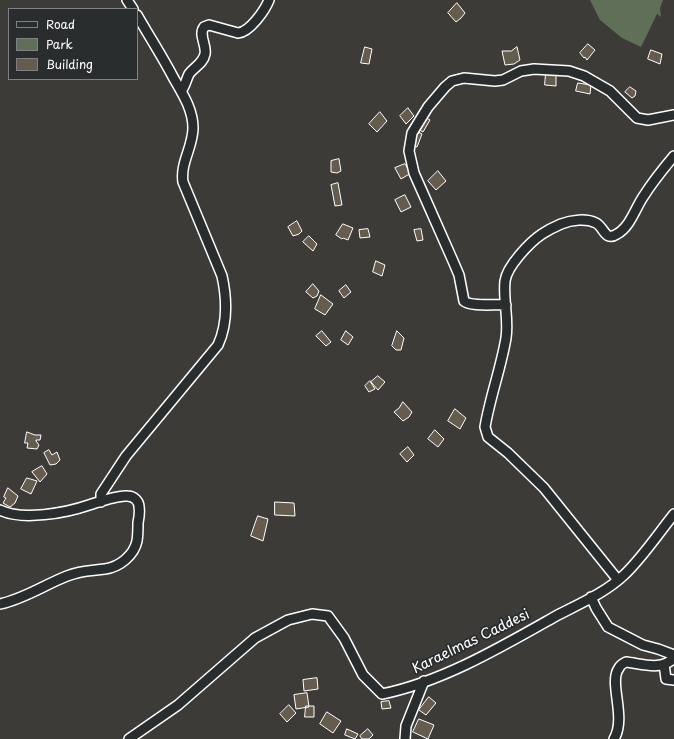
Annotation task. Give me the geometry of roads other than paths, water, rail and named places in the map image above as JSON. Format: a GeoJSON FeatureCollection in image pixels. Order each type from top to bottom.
{"type":"FeatureCollection","features":[{"type":"Feature","properties":{"kind":"street"},"geometry":{"type":"LineString","coordinates":[[181,91],[190,73],[202,62],[204,57],[205,49],[201,32],[204,27],[209,25],[236,32],[243,32],[262,13],[269,0]]}},
{"type":"Feature","properties":{"kind":"street"},"geometry":{"type":"LineString","coordinates":[[101,502],[101,494],[126,456],[218,345],[225,325],[226,313],[222,276],[183,182],[183,168],[192,140],[193,127],[189,107],[158,50],[138,18]]}},
{"type":"Feature","properties":{"kind":"street"},"geometry":{"type":"LineString","coordinates":[[506,305],[472,305],[464,301],[454,261],[414,173],[409,151],[412,134],[428,107],[444,87],[452,81],[460,78],[495,81],[503,80],[516,73],[528,70],[569,71],[584,76],[610,91],[637,118],[644,120],[674,115]]}},
{"type":"Feature","properties":{"kind":"street"},"geometry":{"type":"LineString","coordinates":[[618,580],[544,488],[525,468],[490,440],[487,434],[486,423],[506,338],[505,282],[507,272],[534,240],[543,233],[555,227],[576,220],[597,223],[608,236],[617,234],[625,229],[649,187],[674,156]]}},
{"type":"Feature","properties":{"kind":"street"},"geometry":{"type":"LineString","coordinates":[[0,510],[20,515],[41,514],[72,510],[125,496],[132,497],[138,503],[140,508],[137,541],[128,557],[115,567],[105,570],[82,570],[59,579],[26,596],[0,604]]}},
{"type":"Feature","properties":{"kind":"street","name":"Karaelmas Caddesi"},"geometry":{"type":"LineString","coordinates":[[129,739],[178,704],[255,638],[288,620],[312,614],[328,616],[344,638],[363,676],[382,694],[402,690],[424,682],[464,665],[591,597],[618,580],[630,569],[674,514]]}},
{"type":"Feature","properties":{"kind":"street"},"geometry":{"type":"LineString","coordinates":[[591,597],[608,627],[643,645],[658,649],[674,656],[669,663],[656,667],[626,662],[618,668],[615,682],[619,714],[618,733],[614,739]]}},
{"type":"Feature","properties":{"kind":"street"},"geometry":{"type":"LineString","coordinates":[[664,664],[666,679],[674,680]]}},
{"type":"Feature","properties":{"kind":"street"},"geometry":{"type":"LineString","coordinates":[[405,739],[406,726],[424,682]]}}]}
